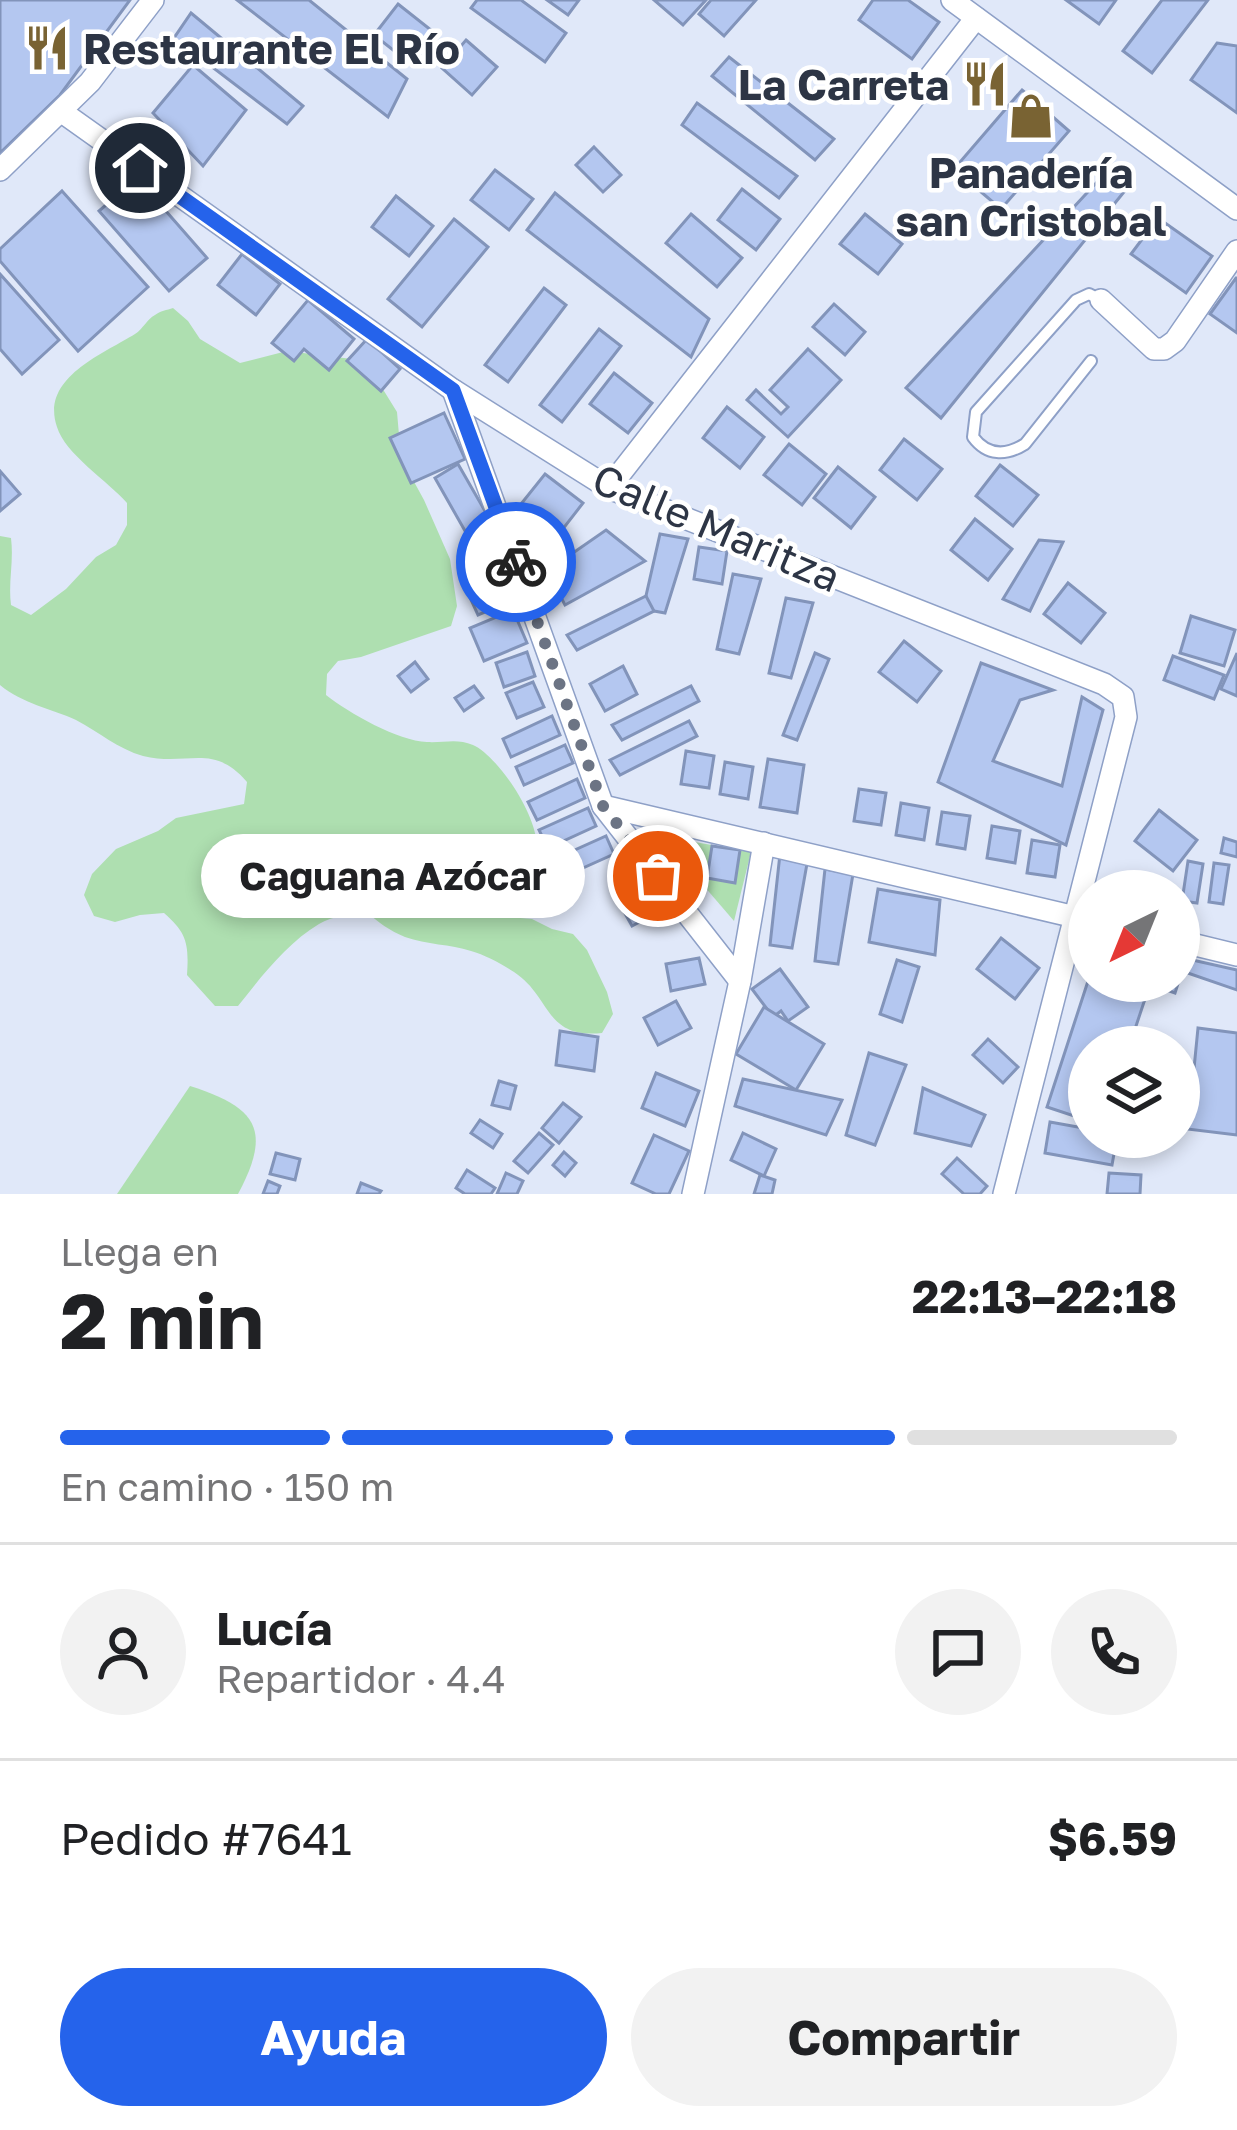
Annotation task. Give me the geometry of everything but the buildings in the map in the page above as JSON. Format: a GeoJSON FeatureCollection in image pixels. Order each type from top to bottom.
{"type":"FeatureCollection","features":[{"type":"Feature","properties":{"kind":"street"},"geometry":{"type":"LineString","coordinates":[[0,170],[90,82],[153,0]]}},
{"type":"Feature","properties":{"kind":"street"},"geometry":{"type":"LineString","coordinates":[[952,0],[1237,209]]}},
{"type":"Feature","properties":{"kind":"street"},"geometry":{"type":"LineString","coordinates":[[608,488],[976,18]]}},
{"type":"Feature","properties":{"kind":"street","name":"Calle Maritza"},"geometry":{"type":"LineString","coordinates":[[62,112],[453,390],[608,488],[1104,684],[1123,697],[1126,717],[1093,870]]}},
{"type":"Feature","properties":{"kind":"street"},"geometry":{"type":"LineString","coordinates":[[1101,299],[1154,350],[1165,349],[1237,251]]}},
{"type":"Feature","properties":{"kind":"street"},"geometry":{"type":"LineString","coordinates":[[453,390],[603,806],[740,981]]}},
{"type":"Feature","properties":{"kind":"street"},"geometry":{"type":"LineString","coordinates":[[603,806],[1068,914]]}},
{"type":"Feature","properties":{"kind":"street"},"geometry":{"type":"LineString","coordinates":[[693,1194],[740,981],[764,843]]}},
{"type":"Feature","properties":{"kind":"street"},"geometry":{"type":"LineString","coordinates":[[1200,946],[1237,955]]}},
{"type":"Feature","properties":{"kind":"street"},"geometry":{"type":"LineString","coordinates":[[1004,1194],[1068,970]]}},
{"type":"Feature","properties":{"kind":"lane"},"geometry":{"type":"LineString","coordinates":[[1091,361],[1025,444],[1003,454],[980,447],[973,437],[976,412],[1076,300],[1089,294],[1101,299]]}},
{"type":"Feature","properties":{"kind":"green space"},"geometry":{"type":"Polygon","coordinates":[[[173,308],[200,339],[240,363],[287,351],[352,359],[384,391],[397,412],[401,458],[450,559],[457,606],[451,626],[338,661],[327,674],[326,695],[388,731],[415,740],[473,745],[498,766],[531,821],[536,856],[525,872],[486,887],[487,908],[573,934],[587,950],[607,992],[613,1014],[602,1033],[569,1030],[526,982],[493,960],[405,937],[365,911],[330,919],[307,932],[275,961],[238,1006],[215,1006],[187,975],[185,940],[164,913],[115,922],[94,916],[84,895],[92,874],[116,849],[176,818],[244,804],[247,782],[235,770],[211,759],[159,759],[134,753],[0,685],[0,536],[11,538],[11,605],[31,615],[116,545],[127,525],[127,503],[62,437],[54,410],[66,381],[78,370],[157,314],[173,308]]]}},
{"type":"Feature","properties":{"kind":"green space"},"geometry":{"type":"Polygon","coordinates":[[[661,836],[751,852],[734,921],[661,836]]]}},
{"type":"Feature","properties":{"kind":"green space"},"geometry":{"type":"Polygon","coordinates":[[[190,1086],[230,1103],[252,1124],[255,1153],[238,1194],[117,1194],[190,1086]]]}},
{"type":"Feature","properties":{"kind":"way so far"},"geometry":{"type":"LineString","coordinates":[[516,562],[603,806],[658,876]]}},
{"type":"Feature","properties":{"kind":"place","name":"Restaurante El Río"},"geometry":{"type":"Point","coordinates":[47,48]}},
{"type":"Feature","properties":{"kind":"place","name":"La Carreta"},"geometry":{"type":"Point","coordinates":[985,84]}},
{"type":"Feature","properties":{"kind":"place","name":"Panadería san Cristobal"},"geometry":{"type":"Point","coordinates":[1031,116]}},
{"type":"Feature","properties":{"kind":"place","name":"Caguana Azócar"},"geometry":{"type":"Point","coordinates":[658,876]}},
{"type":"Feature","properties":{"kind":"route"},"geometry":{"type":"LineString","coordinates":[[140,168],[453,390],[516,562]]}}]}
